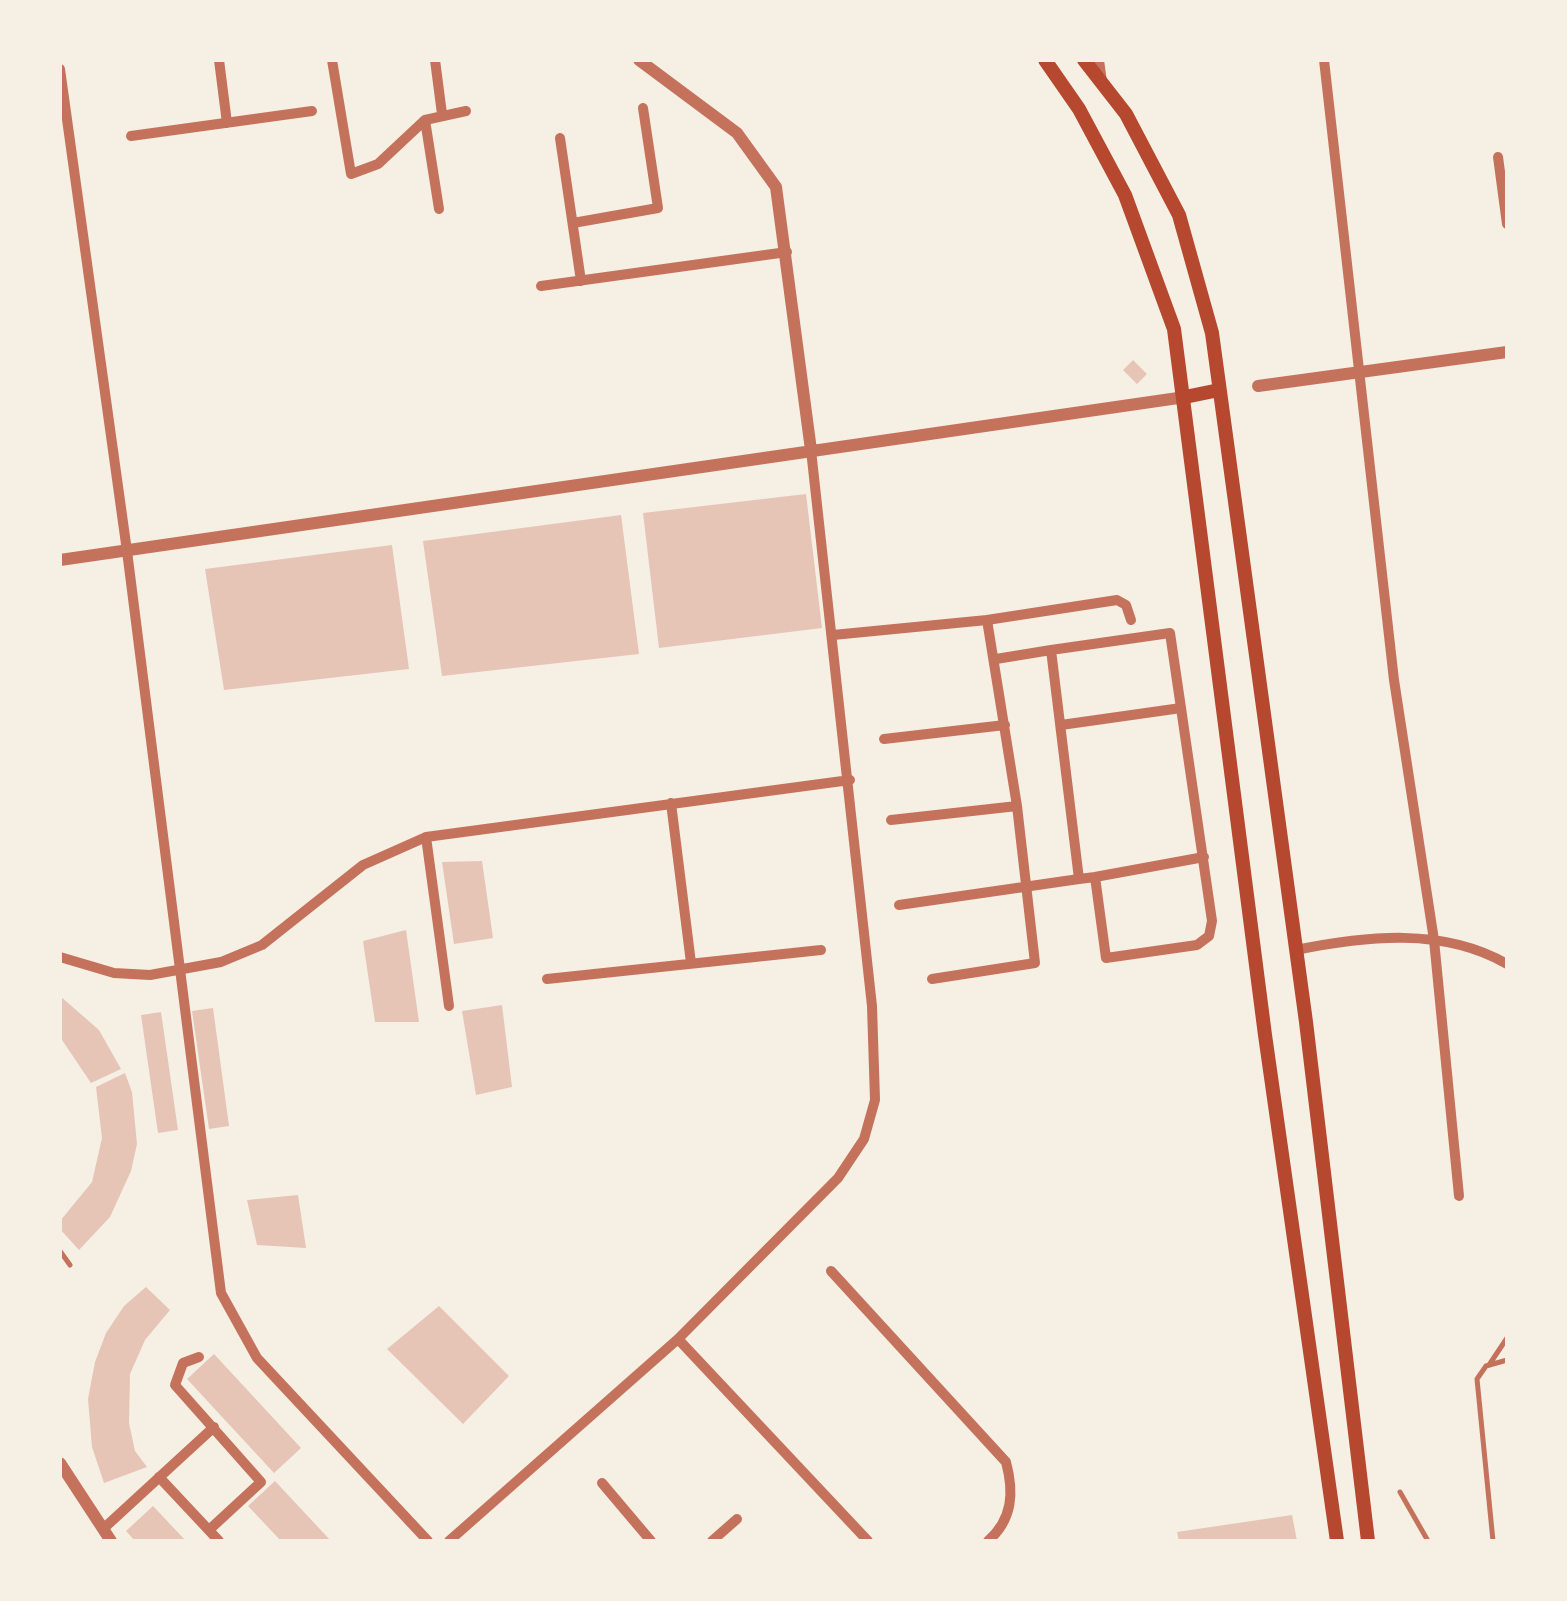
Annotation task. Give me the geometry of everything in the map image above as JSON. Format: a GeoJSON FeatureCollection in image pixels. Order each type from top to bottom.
{"type":"FeatureCollection","features":[{"type":"Feature","properties":{"kind":"main road"},"geometry":{"type":"LineString","coordinates":[[1046,60],[1087,124],[1149,253],[1174,328],[1186,397],[1265,1035],[1338,1541]]}},
{"type":"Feature","properties":{"kind":"main road"},"geometry":{"type":"LineString","coordinates":[[1084,60],[1126,114],[1179,216],[1212,333],[1296,950],[1368,1541]]}},
{"type":"Feature","properties":{"kind":"main road"},"geometry":{"type":"LineString","coordinates":[[1186,397],[1219,390]]}},
{"type":"Feature","properties":{"kind":"street"},"geometry":{"type":"LineString","coordinates":[[219,60],[227,123]]}},
{"type":"Feature","properties":{"kind":"street"},"geometry":{"type":"LineString","coordinates":[[332,60],[351,174],[378,164],[425,120],[466,111]]}},
{"type":"Feature","properties":{"kind":"street"},"geometry":{"type":"LineString","coordinates":[[435,60],[442,114]]}},
{"type":"Feature","properties":{"kind":"street"},"geometry":{"type":"LineString","coordinates":[[449,1541],[678,1339],[838,1178],[864,1139],[875,1100],[872,1006],[850,780],[776,186],[737,133],[639,60]]}},
{"type":"Feature","properties":{"kind":"street"},"geometry":{"type":"LineString","coordinates":[[1098,60],[1102,82]]}},
{"type":"Feature","properties":{"kind":"street"},"geometry":{"type":"LineString","coordinates":[[1324,60],[1356,372],[1394,680],[1434,940],[1460,1196]]}},
{"type":"Feature","properties":{"kind":"street"},"geometry":{"type":"LineString","coordinates":[[60,69],[128,551],[221,1293],[257,1358],[428,1541]]}},
{"type":"Feature","properties":{"kind":"street"},"geometry":{"type":"LineString","coordinates":[[573,223],[658,208],[643,108]]}},
{"type":"Feature","properties":{"kind":"street"},"geometry":{"type":"LineString","coordinates":[[131,136],[312,111]]}},
{"type":"Feature","properties":{"kind":"street"},"geometry":{"type":"LineString","coordinates":[[425,120],[439,209]]}},
{"type":"Feature","properties":{"kind":"street"},"geometry":{"type":"LineString","coordinates":[[560,138],[582,280]]}},
{"type":"Feature","properties":{"kind":"street"},"geometry":{"type":"LineString","coordinates":[[1498,157],[1507,224]]}},
{"type":"Feature","properties":{"kind":"street"},"geometry":{"type":"LineString","coordinates":[[540,286],[787,252]]}},
{"type":"Feature","properties":{"kind":"street"},"geometry":{"type":"LineString","coordinates":[[1258,386],[1507,352]]}},
{"type":"Feature","properties":{"kind":"street"},"geometry":{"type":"LineString","coordinates":[[60,560],[1186,397]]}},
{"type":"Feature","properties":{"kind":"street"},"geometry":{"type":"LineString","coordinates":[[833,634],[987,620],[1117,600],[1126,605],[1132,620]]}},
{"type":"Feature","properties":{"kind":"street"},"geometry":{"type":"LineString","coordinates":[[932,980],[1035,963],[1017,806],[987,620]]}},
{"type":"Feature","properties":{"kind":"street"},"geometry":{"type":"LineString","coordinates":[[996,659],[1170,633],[1204,857],[1212,922],[1209,936],[1196,946],[1106,958],[1096,877]]}},
{"type":"Feature","properties":{"kind":"street"},"geometry":{"type":"LineString","coordinates":[[1051,650],[1079,879]]}},
{"type":"Feature","properties":{"kind":"street"},"geometry":{"type":"LineString","coordinates":[[1061,726],[1181,708]]}},
{"type":"Feature","properties":{"kind":"street"},"geometry":{"type":"LineString","coordinates":[[884,739],[1005,725]]}},
{"type":"Feature","properties":{"kind":"street"},"geometry":{"type":"LineString","coordinates":[[60,958],[114,973],[182,973],[262,945],[363,865],[426,838],[850,780]]}},
{"type":"Feature","properties":{"kind":"street"},"geometry":{"type":"LineString","coordinates":[[671,804],[691,963]]}},
{"type":"Feature","properties":{"kind":"street"},"geometry":{"type":"LineString","coordinates":[[891,820],[1017,806]]}},
{"type":"Feature","properties":{"kind":"street"},"geometry":{"type":"LineString","coordinates":[[426,838],[449,1006]]}},
{"type":"Feature","properties":{"kind":"street"},"geometry":{"type":"LineString","coordinates":[[900,905],[1204,857]]}},
{"type":"Feature","properties":{"kind":"street"},"geometry":{"type":"LineString","coordinates":[[1296,950],[1394,937],[1464,944],[1507,964]]}},
{"type":"Feature","properties":{"kind":"street"},"geometry":{"type":"LineString","coordinates":[[547,978],[821,950]]}},
{"type":"Feature","properties":{"kind":"street"},"geometry":{"type":"LineString","coordinates":[[831,1271],[1006,1462],[1013,1493],[1009,1512],[988,1541]]}},
{"type":"Feature","properties":{"kind":"street"},"geometry":{"type":"LineString","coordinates":[[678,1339],[868,1541]]}},
{"type":"Feature","properties":{"kind":"street"},"geometry":{"type":"LineString","coordinates":[[199,1357],[183,1362],[175,1385],[260,1482],[209,1530]]}},
{"type":"Feature","properties":{"kind":"street"},"geometry":{"type":"LineString","coordinates":[[60,1463],[107,1535],[160,1477],[214,1428]]}},
{"type":"Feature","properties":{"kind":"street"},"geometry":{"type":"LineString","coordinates":[[160,1477],[219,1541]]}},
{"type":"Feature","properties":{"kind":"street"},"geometry":{"type":"LineString","coordinates":[[602,1483],[651,1541]]}},
{"type":"Feature","properties":{"kind":"street"},"geometry":{"type":"LineString","coordinates":[[712,1541],[736,1519]]}},
{"type":"Feature","properties":{"kind":"lane"},"geometry":{"type":"LineString","coordinates":[[60,1251],[70,1266]]}},
{"type":"Feature","properties":{"kind":"lane"},"geometry":{"type":"LineString","coordinates":[[1493,1541],[1477,1379],[1507,1338]]}},
{"type":"Feature","properties":{"kind":"lane"},"geometry":{"type":"LineString","coordinates":[[1488,1365],[1507,1360]]}},
{"type":"Feature","properties":{"kind":"lane"},"geometry":{"type":"LineString","coordinates":[[1400,1492],[1428,1541]]}},
{"type":"Feature","properties":{"kind":"building"},"geometry":{"type":"Polygon","coordinates":[[[1133,360],[1147,374],[1137,384],[1123,370],[1133,360]]]}},
{"type":"Feature","properties":{"kind":"building"},"geometry":{"type":"Polygon","coordinates":[[[806,494],[822,628],[659,648],[643,513],[806,494]]]}},
{"type":"Feature","properties":{"kind":"building"},"geometry":{"type":"Polygon","coordinates":[[[621,515],[639,654],[442,676],[423,541],[621,515]]]}},
{"type":"Feature","properties":{"kind":"building"},"geometry":{"type":"Polygon","coordinates":[[[392,545],[409,669],[224,690],[205,569],[392,545]]]}},
{"type":"Feature","properties":{"kind":"building"},"geometry":{"type":"Polygon","coordinates":[[[482,861],[493,938],[454,944],[442,862],[482,861]]]}},
{"type":"Feature","properties":{"kind":"building"},"geometry":{"type":"Polygon","coordinates":[[[406,930],[419,1022],[375,1022],[363,941],[406,930]]]}},
{"type":"Feature","properties":{"kind":"building"},"geometry":{"type":"Polygon","coordinates":[[[60,996],[99,1030],[121,1069],[91,1083],[60,1037],[60,996]]]}},
{"type":"Feature","properties":{"kind":"building"},"geometry":{"type":"Polygon","coordinates":[[[502,1005],[512,1087],[476,1095],[462,1011],[502,1005]]]}},
{"type":"Feature","properties":{"kind":"building"},"geometry":{"type":"Polygon","coordinates":[[[213,1008],[229,1126],[209,1129],[192,1011],[213,1008]]]}},
{"type":"Feature","properties":{"kind":"building"},"geometry":{"type":"Polygon","coordinates":[[[161,1012],[178,1130],[158,1133],[141,1015],[161,1012]]]}},
{"type":"Feature","properties":{"kind":"building"},"geometry":{"type":"Polygon","coordinates":[[[125,1073],[132,1092],[137,1144],[131,1171],[110,1217],[79,1250],[60,1229],[60,1221],[92,1182],[102,1138],[96,1087],[125,1073]]]}},
{"type":"Feature","properties":{"kind":"building"},"geometry":{"type":"Polygon","coordinates":[[[298,1195],[306,1248],[257,1245],[247,1200],[298,1195]]]}},
{"type":"Feature","properties":{"kind":"building"},"geometry":{"type":"Polygon","coordinates":[[[146,1287],[170,1310],[145,1340],[130,1374],[129,1423],[135,1451],[147,1467],[104,1483],[92,1447],[88,1399],[95,1362],[106,1333],[124,1306],[146,1287]]]}},
{"type":"Feature","properties":{"kind":"building"},"geometry":{"type":"Polygon","coordinates":[[[439,1306],[509,1376],[463,1424],[387,1349],[439,1306]]]}},
{"type":"Feature","properties":{"kind":"building"},"geometry":{"type":"Polygon","coordinates":[[[214,1354],[301,1448],[274,1473],[187,1379],[214,1354]]]}},
{"type":"Feature","properties":{"kind":"building"},"geometry":{"type":"Polygon","coordinates":[[[275,1481],[331,1541],[281,1541],[248,1506],[275,1481]]]}},
{"type":"Feature","properties":{"kind":"building"},"geometry":{"type":"Polygon","coordinates":[[[153,1506],[186,1541],[135,1541],[126,1531],[153,1506]]]}},
{"type":"Feature","properties":{"kind":"building"},"geometry":{"type":"Polygon","coordinates":[[[1292,1515],[1297,1541],[1179,1541],[1177,1532],[1292,1515]]]}}]}
